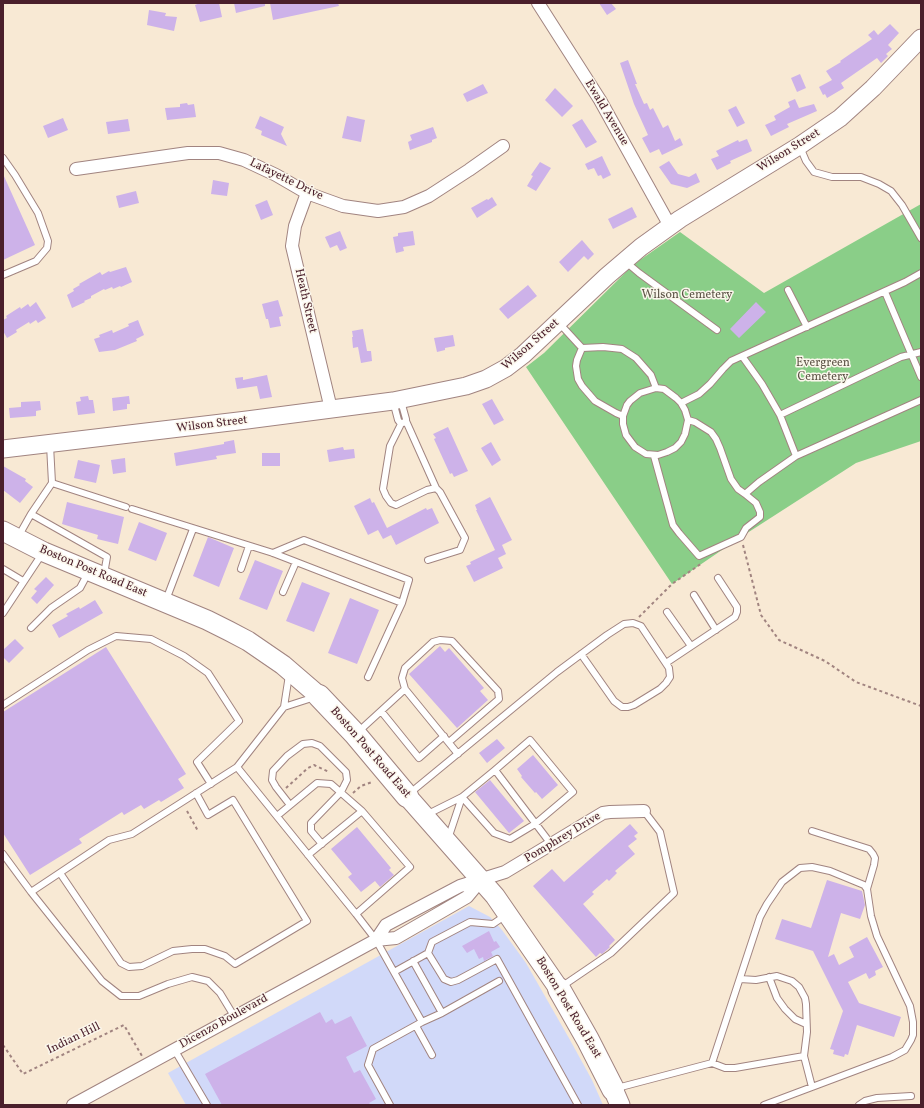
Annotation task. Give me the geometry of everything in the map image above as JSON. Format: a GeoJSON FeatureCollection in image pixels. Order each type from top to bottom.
{"type":"FeatureCollection","features":[{"type":"Feature","properties":{"kind":"highway","name":"Boston Post Road East"},"geometry":{"type":"LineString","coordinates":[[319,696],[355,734],[407,796]]}},
{"type":"Feature","properties":{"kind":"highway","name":"Boston Post Road East"},"geometry":{"type":"LineString","coordinates":[[559,989],[588,1040],[617,1097]]}},
{"type":"Feature","properties":{"kind":"main road","name":"Boston Post Road East"},"geometry":{"type":"LineString","coordinates":[[10,535],[44,552],[207,620],[248,641],[290,670],[319,696]]}},
{"type":"Feature","properties":{"kind":"main road","name":"Boston Post Road East"},"geometry":{"type":"LineString","coordinates":[[407,796],[482,879],[508,914],[559,989]]}},
{"type":"Feature","properties":{"kind":"street","name":"Ewald Avenue"},"geometry":{"type":"LineString","coordinates":[[538,3],[607,112],[670,226]]}},
{"type":"Feature","properties":{"kind":"street","name":"Wilson Street"},"geometry":{"type":"LineString","coordinates":[[3,449],[204,426],[397,400],[466,386],[486,379],[506,368],[523,355],[625,260],[641,247],[670,226],[799,146],[840,118],[857,104],[921,38]]}},
{"type":"Feature","properties":{"kind":"street","name":"Lafayette Drive"},"geometry":{"type":"LineString","coordinates":[[76,168],[188,153],[219,153],[244,160],[276,175],[307,194],[343,206],[378,211],[404,207],[428,196],[503,146]]}},
{"type":"Feature","properties":{"kind":"street","name":"Heath Street"},"geometry":{"type":"LineString","coordinates":[[307,194],[295,226],[292,246],[331,409]]}},
{"type":"Feature","properties":{"kind":"street","name":"Pomphrey Drive"},"geometry":{"type":"LineString","coordinates":[[482,879],[505,872],[605,813],[644,811]]}},
{"type":"Feature","properties":{"kind":"street","name":"Dicenzo Boulevard"},"geometry":{"type":"LineString","coordinates":[[73,1105],[376,940],[396,938],[467,897],[482,879]]}},
{"type":"Feature","properties":{"kind":"lane"},"geometry":{"type":"LineString","coordinates":[[799,146],[806,161],[814,172],[832,177],[861,177],[880,184],[891,191],[902,205],[921,238]]}},
{"type":"Feature","properties":{"kind":"lane"},"geometry":{"type":"LineString","coordinates":[[3,158],[38,213],[48,240],[47,248],[36,261],[3,276]]}},
{"type":"Feature","properties":{"kind":"lane"},"geometry":{"type":"LineString","coordinates":[[625,260],[639,273],[717,330]]}},
{"type":"Feature","properties":{"kind":"lane"},"geometry":{"type":"LineString","coordinates":[[681,403],[699,394],[710,384],[728,363],[885,292],[921,274]]}},
{"type":"Feature","properties":{"kind":"lane"},"geometry":{"type":"LineString","coordinates":[[788,290],[807,326]]}},
{"type":"Feature","properties":{"kind":"lane"},"geometry":{"type":"LineString","coordinates":[[885,292],[921,377]]}},
{"type":"Feature","properties":{"kind":"lane"},"geometry":{"type":"LineString","coordinates":[[558,322],[582,348],[612,347],[628,352],[645,367],[656,388]]}},
{"type":"Feature","properties":{"kind":"lane"},"geometry":{"type":"LineString","coordinates":[[582,348],[576,366],[578,379],[582,386],[595,401],[623,416]]}},
{"type":"Feature","properties":{"kind":"lane"},"geometry":{"type":"LineString","coordinates":[[780,415],[901,357],[921,352]]}},
{"type":"Feature","properties":{"kind":"lane"},"geometry":{"type":"LineString","coordinates":[[742,356],[762,384],[780,415],[796,456]]}},
{"type":"Feature","properties":{"kind":"lane"},"geometry":{"type":"LineString","coordinates":[[656,388],[664,389],[676,398],[685,410],[688,420],[681,442],[675,448],[654,456],[640,451],[630,442],[624,429],[623,416],[627,405],[635,397],[656,388]]}},
{"type":"Feature","properties":{"kind":"lane"},"geometry":{"type":"LineString","coordinates":[[397,400],[398,420],[403,422],[436,488],[440,492],[465,538],[460,550],[428,560]]}},
{"type":"Feature","properties":{"kind":"lane"},"geometry":{"type":"LineString","coordinates":[[745,494],[759,482],[796,456],[921,400]]}},
{"type":"Feature","properties":{"kind":"lane"},"geometry":{"type":"LineString","coordinates":[[654,456],[673,525],[678,533],[699,556],[741,537],[746,528],[760,517],[760,512],[756,503],[738,489],[731,479],[720,448],[711,432],[695,422],[688,420]]}},
{"type":"Feature","properties":{"kind":"lane"},"geometry":{"type":"LineString","coordinates":[[403,422],[390,446],[383,489],[386,496],[391,503],[396,505],[428,490],[436,488]]}},
{"type":"Feature","properties":{"kind":"lane"},"geometry":{"type":"LineString","coordinates":[[10,535],[31,514],[52,483],[50,443]]}},
{"type":"Feature","properties":{"kind":"lane"},"geometry":{"type":"LineString","coordinates":[[52,483],[193,529],[273,553],[402,603]]}},
{"type":"Feature","properties":{"kind":"lane"},"geometry":{"type":"LineString","coordinates":[[31,514],[107,556],[96,574],[80,588],[51,608],[31,628]]}},
{"type":"Feature","properties":{"kind":"lane"},"geometry":{"type":"LineString","coordinates":[[165,603],[193,529]]}},
{"type":"Feature","properties":{"kind":"lane"},"geometry":{"type":"LineString","coordinates":[[273,553],[304,540],[409,580],[402,603],[368,677]]}},
{"type":"Feature","properties":{"kind":"lane"},"geometry":{"type":"LineString","coordinates":[[241,569],[249,546]]}},
{"type":"Feature","properties":{"kind":"lane"},"geometry":{"type":"LineString","coordinates":[[3,613],[23,580],[44,552]]}},
{"type":"Feature","properties":{"kind":"lane"},"geometry":{"type":"LineString","coordinates":[[283,592],[296,562]]}},
{"type":"Feature","properties":{"kind":"lane"},"geometry":{"type":"LineString","coordinates":[[3,569],[23,580]]}},
{"type":"Feature","properties":{"kind":"lane"},"geometry":{"type":"LineString","coordinates":[[666,663],[735,617],[738,612],[738,607],[718,578]]}},
{"type":"Feature","properties":{"kind":"lane"},"geometry":{"type":"LineString","coordinates":[[694,595],[716,630]]}},
{"type":"Feature","properties":{"kind":"lane"},"geometry":{"type":"LineString","coordinates":[[667,612],[691,646]]}},
{"type":"Feature","properties":{"kind":"lane"},"geometry":{"type":"LineString","coordinates":[[407,796],[557,672],[581,654],[616,628],[624,624],[634,623],[642,628],[666,663],[671,673],[666,683],[660,689],[634,705],[622,707],[614,701],[581,654]]}},
{"type":"Feature","properties":{"kind":"lane"},"geometry":{"type":"LineString","coordinates":[[3,705],[88,650],[116,636],[151,639],[184,656],[208,672],[240,721],[197,762],[210,784]]}},
{"type":"Feature","properties":{"kind":"lane"},"geometry":{"type":"LineString","coordinates":[[449,742],[499,699],[498,691],[452,641],[440,640],[433,642],[405,668],[402,678],[405,690],[458,754]]}},
{"type":"Feature","properties":{"kind":"lane"},"geometry":{"type":"LineString","coordinates":[[31,892],[109,840],[132,834],[237,767],[284,707],[290,670]]}},
{"type":"Feature","properties":{"kind":"lane"},"geometry":{"type":"LineString","coordinates":[[355,734],[405,690]]}},
{"type":"Feature","properties":{"kind":"lane"},"geometry":{"type":"LineString","coordinates":[[284,707],[319,696]]}},
{"type":"Feature","properties":{"kind":"lane"},"geometry":{"type":"LineString","coordinates":[[381,711],[419,758],[444,736]]}},
{"type":"Feature","properties":{"kind":"lane"},"geometry":{"type":"LineString","coordinates":[[425,815],[462,797],[530,740],[574,792],[536,824],[510,839],[494,833],[462,797]]}},
{"type":"Feature","properties":{"kind":"lane"},"geometry":{"type":"LineString","coordinates":[[290,805],[272,780],[273,771],[287,756],[303,744],[312,743],[320,746],[346,772],[346,780],[341,792],[311,823],[311,831],[322,844]]}},
{"type":"Feature","properties":{"kind":"lane"},"geometry":{"type":"LineString","coordinates":[[237,767],[376,940],[422,1022]]}},
{"type":"Feature","properties":{"kind":"lane"},"geometry":{"type":"LineString","coordinates":[[495,770],[551,844]]}},
{"type":"Feature","properties":{"kind":"lane"},"geometry":{"type":"LineString","coordinates":[[277,816],[317,783],[331,784],[362,811],[410,867],[356,914]]}},
{"type":"Feature","properties":{"kind":"lane"},"geometry":{"type":"LineString","coordinates":[[60,873],[120,962],[130,967],[142,966],[173,951],[192,949],[205,949],[225,956],[235,964],[307,921],[233,800],[208,815],[196,794]]}},
{"type":"Feature","properties":{"kind":"lane"},"geometry":{"type":"LineString","coordinates":[[447,841],[462,797]]}},
{"type":"Feature","properties":{"kind":"lane"},"geometry":{"type":"LineString","coordinates":[[308,855],[362,811]]}},
{"type":"Feature","properties":{"kind":"lane","name":"Pomphrey Drive"},"geometry":{"type":"LineString","coordinates":[[559,989],[610,953],[674,893],[660,832],[644,811]]}},
{"type":"Feature","properties":{"kind":"lane"},"geometry":{"type":"LineString","coordinates":[[812,831],[869,849],[875,858],[867,889]]}},
{"type":"Feature","properties":{"kind":"lane"},"geometry":{"type":"LineString","coordinates":[[3,854],[31,892],[102,981],[121,996],[139,996],[168,984],[192,977],[208,981],[220,993],[234,1016]]}},
{"type":"Feature","properties":{"kind":"lane"},"geometry":{"type":"LineString","coordinates":[[712,1063],[760,917],[766,904],[782,882],[800,868],[812,867],[864,884],[867,889],[873,926],[910,1006],[913,1022],[913,1035],[908,1046],[899,1053],[764,1105]]}},
{"type":"Feature","properties":{"kind":"lane"},"geometry":{"type":"LineString","coordinates":[[394,972],[428,953],[432,942],[470,922],[493,924],[508,914]]}},
{"type":"Feature","properties":{"kind":"lane"},"geometry":{"type":"LineString","coordinates":[[428,953],[444,979],[451,982],[458,980],[496,959],[578,1105]]}},
{"type":"Feature","properties":{"kind":"lane"},"geometry":{"type":"LineString","coordinates":[[413,961],[442,1013]]}},
{"type":"Feature","properties":{"kind":"lane"},"geometry":{"type":"LineString","coordinates":[[740,979],[756,980],[776,976],[792,981],[799,987],[805,998],[806,1004],[804,1056],[812,1087]]}},
{"type":"Feature","properties":{"kind":"lane"},"geometry":{"type":"LineString","coordinates":[[769,977],[777,998],[785,1009],[794,1019],[806,1024]]}},
{"type":"Feature","properties":{"kind":"lane"},"geometry":{"type":"LineString","coordinates":[[390,1105],[368,1065],[373,1049],[499,981]]}},
{"type":"Feature","properties":{"kind":"lane"},"geometry":{"type":"LineString","coordinates":[[416,1026],[432,1055]]}},
{"type":"Feature","properties":{"kind":"lane"},"geometry":{"type":"LineString","coordinates":[[174,1049],[207,1105]]}},
{"type":"Feature","properties":{"kind":"lane"},"geometry":{"type":"LineString","coordinates":[[617,1097],[712,1063],[725,1068],[735,1068],[804,1056]]}},
{"type":"Feature","properties":{"kind":"lane"},"geometry":{"type":"LineString","coordinates":[[859,1105],[865,1101],[877,1098],[911,1096]]}},
{"type":"Feature","properties":{"kind":"path"},"geometry":{"type":"LineString","coordinates":[[741,537],[761,614],[779,640],[825,661],[856,682],[921,706]]}},
{"type":"Feature","properties":{"kind":"path"},"geometry":{"type":"LineString","coordinates":[[634,623],[672,584],[704,562]]}},
{"type":"Feature","properties":{"kind":"path"},"geometry":{"type":"LineString","coordinates":[[281,788],[285,788],[308,768],[314,765],[329,772]]}},
{"type":"Feature","properties":{"kind":"path"},"geometry":{"type":"LineString","coordinates":[[353,793],[361,786],[372,782]]}},
{"type":"Feature","properties":{"kind":"path"},"geometry":{"type":"LineString","coordinates":[[186,811],[198,831]]}},
{"type":"Feature","properties":{"kind":"path","name":"Indian Hill"},"geometry":{"type":"LineString","coordinates":[[3,1045],[23,1074],[124,1025],[146,1064]]}},
{"type":"Feature","properties":{"kind":"shaded area"},"geometry":{"type":"Polygon","coordinates":[[[469,906],[490,917],[502,930],[526,963],[592,1080],[603,1105],[186,1105],[168,1073],[469,906]]]}},
{"type":"Feature","properties":{"kind":"green space","name":"Evergreen Cemetery"},"geometry":{"type":"Polygon","coordinates":[[[921,204],[921,441],[856,463],[741,537],[672,584],[526,367],[544,353],[627,271],[680,232],[764,293],[921,204]]]}},
{"type":"Feature","properties":{"kind":"building"},"geometry":{"type":"Polygon","coordinates":[[[200,3],[219,3],[222,17],[200,22],[195,5],[200,3]]]}},
{"type":"Feature","properties":{"kind":"building"},"geometry":{"type":"Polygon","coordinates":[[[234,3],[265,3],[265,6],[236,13],[234,3]]]}},
{"type":"Feature","properties":{"kind":"building"},"geometry":{"type":"Polygon","coordinates":[[[270,3],[338,3],[339,6],[273,20],[270,3]]]}},
{"type":"Feature","properties":{"kind":"building"},"geometry":{"type":"Polygon","coordinates":[[[599,3],[611,3],[616,9],[607,15],[599,3]]]}},
{"type":"Feature","properties":{"kind":"building"},"geometry":{"type":"Polygon","coordinates":[[[149,10],[166,13],[165,16],[177,17],[174,31],[147,25],[149,10]]]}},
{"type":"Feature","properties":{"kind":"building"},"geometry":{"type":"Polygon","coordinates":[[[890,24],[899,33],[888,45],[892,49],[886,54],[888,56],[881,63],[877,58],[841,83],[844,88],[827,98],[825,94],[823,95],[819,87],[832,80],[826,71],[872,39],[868,35],[874,30],[878,35],[890,24]]]}},
{"type":"Feature","properties":{"kind":"building"},"geometry":{"type":"Polygon","coordinates":[[[628,60],[637,84],[635,84],[644,104],[647,103],[650,110],[653,108],[663,128],[668,125],[675,141],[680,138],[683,145],[662,155],[659,149],[650,153],[642,138],[648,135],[634,104],[620,63],[628,60]]]}},
{"type":"Feature","properties":{"kind":"building"},"geometry":{"type":"Polygon","coordinates":[[[800,74],[806,88],[797,92],[791,78],[800,74]]]}},
{"type":"Feature","properties":{"kind":"building"},"geometry":{"type":"Polygon","coordinates":[[[483,84],[488,93],[467,102],[463,94],[483,84]]]}},
{"type":"Feature","properties":{"kind":"building"},"geometry":{"type":"Polygon","coordinates":[[[555,88],[573,106],[562,117],[545,100],[555,88]]]}},
{"type":"Feature","properties":{"kind":"building"},"geometry":{"type":"Polygon","coordinates":[[[795,99],[799,108],[814,104],[817,111],[787,124],[789,127],[771,136],[765,125],[776,120],[774,116],[790,107],[788,102],[795,99]]]}},
{"type":"Feature","properties":{"kind":"building"},"geometry":{"type":"Polygon","coordinates":[[[187,103],[188,105],[194,104],[196,117],[167,120],[165,108],[180,107],[180,104],[187,103]]]}},
{"type":"Feature","properties":{"kind":"building"},"geometry":{"type":"Polygon","coordinates":[[[736,106],[745,123],[737,127],[728,110],[736,106]]]}},
{"type":"Feature","properties":{"kind":"building"},"geometry":{"type":"Polygon","coordinates":[[[260,116],[284,127],[281,134],[287,146],[261,135],[262,131],[255,128],[260,116]]]}},
{"type":"Feature","properties":{"kind":"building"},"geometry":{"type":"Polygon","coordinates":[[[347,116],[365,120],[361,142],[342,138],[347,116]]]}},
{"type":"Feature","properties":{"kind":"building"},"geometry":{"type":"Polygon","coordinates":[[[63,118],[68,130],[48,138],[43,126],[63,118]]]}},
{"type":"Feature","properties":{"kind":"building"},"geometry":{"type":"Polygon","coordinates":[[[128,119],[130,131],[108,134],[106,122],[128,119]]]}},
{"type":"Feature","properties":{"kind":"building"},"geometry":{"type":"Polygon","coordinates":[[[582,119],[597,142],[586,148],[572,125],[582,119]]]}},
{"type":"Feature","properties":{"kind":"building"},"geometry":{"type":"Polygon","coordinates":[[[433,127],[437,138],[432,140],[432,142],[410,150],[408,142],[412,140],[410,135],[433,127]]]}},
{"type":"Feature","properties":{"kind":"building"},"geometry":{"type":"Polygon","coordinates":[[[747,139],[752,151],[730,161],[731,163],[717,170],[711,159],[719,156],[716,151],[738,140],[739,142],[747,139]]]}},
{"type":"Feature","properties":{"kind":"building"},"geometry":{"type":"Polygon","coordinates":[[[602,156],[611,175],[603,179],[601,175],[598,176],[594,168],[588,170],[585,164],[602,156]]]}},
{"type":"Feature","properties":{"kind":"building"},"geometry":{"type":"Polygon","coordinates":[[[669,161],[678,174],[689,177],[696,173],[700,182],[687,188],[671,184],[659,167],[669,161]]]}},
{"type":"Feature","properties":{"kind":"building"},"geometry":{"type":"Polygon","coordinates":[[[540,162],[551,168],[536,191],[527,186],[533,176],[531,175],[540,162]]]}},
{"type":"Feature","properties":{"kind":"building"},"geometry":{"type":"Polygon","coordinates":[[[3,174],[35,245],[3,260],[3,174]]]}},
{"type":"Feature","properties":{"kind":"building"},"geometry":{"type":"Polygon","coordinates":[[[213,180],[229,183],[227,196],[211,194],[213,180]]]}},
{"type":"Feature","properties":{"kind":"building"},"geometry":{"type":"Polygon","coordinates":[[[136,191],[139,203],[119,208],[116,196],[136,191]]]}},
{"type":"Feature","properties":{"kind":"building"},"geometry":{"type":"Polygon","coordinates":[[[492,197],[497,205],[477,218],[471,208],[492,197]]]}},
{"type":"Feature","properties":{"kind":"building"},"geometry":{"type":"Polygon","coordinates":[[[267,200],[273,215],[261,220],[255,205],[267,200]]]}},
{"type":"Feature","properties":{"kind":"building"},"geometry":{"type":"Polygon","coordinates":[[[632,207],[637,217],[613,229],[608,219],[632,207]]]}},
{"type":"Feature","properties":{"kind":"building"},"geometry":{"type":"Polygon","coordinates":[[[340,231],[347,248],[340,251],[337,245],[330,248],[325,237],[340,231]]]}},
{"type":"Feature","properties":{"kind":"building"},"geometry":{"type":"Polygon","coordinates":[[[413,231],[415,245],[403,247],[404,251],[396,253],[393,237],[398,236],[398,233],[413,231]]]}},
{"type":"Feature","properties":{"kind":"building"},"geometry":{"type":"Polygon","coordinates":[[[582,240],[594,254],[588,260],[584,256],[568,272],[559,262],[582,240]]]}},
{"type":"Feature","properties":{"kind":"building"},"geometry":{"type":"Polygon","coordinates":[[[126,267],[132,282],[113,289],[112,287],[105,290],[104,289],[91,296],[91,298],[84,301],[85,302],[72,308],[67,295],[74,291],[73,289],[80,285],[79,284],[100,272],[102,275],[109,271],[110,272],[126,267]]]}},
{"type":"Feature","properties":{"kind":"building"},"geometry":{"type":"Polygon","coordinates":[[[528,285],[537,296],[508,319],[499,309],[528,285]]]}},
{"type":"Feature","properties":{"kind":"building"},"geometry":{"type":"Polygon","coordinates":[[[278,300],[283,316],[279,317],[281,326],[270,328],[262,304],[278,300]]]}},
{"type":"Feature","properties":{"kind":"building"},"geometry":{"type":"Polygon","coordinates":[[[36,302],[46,318],[38,323],[36,320],[30,324],[29,322],[7,338],[3,331],[3,320],[7,318],[6,316],[20,307],[21,309],[28,304],[30,307],[36,302]]]}},
{"type":"Feature","properties":{"kind":"building"},"geometry":{"type":"Polygon","coordinates":[[[756,302],[766,312],[739,338],[730,329],[756,302]]]}},
{"type":"Feature","properties":{"kind":"building"},"geometry":{"type":"Polygon","coordinates":[[[138,320],[144,335],[136,339],[137,341],[115,350],[99,352],[94,339],[100,337],[99,335],[112,330],[113,333],[138,320]]]}},
{"type":"Feature","properties":{"kind":"building"},"geometry":{"type":"Polygon","coordinates":[[[363,329],[367,351],[371,351],[372,361],[361,363],[358,347],[353,348],[352,331],[363,329]]]}},
{"type":"Feature","properties":{"kind":"building"},"geometry":{"type":"Polygon","coordinates":[[[453,335],[455,346],[445,348],[445,350],[437,352],[434,338],[453,335]]]}},
{"type":"Feature","properties":{"kind":"building"},"geometry":{"type":"Polygon","coordinates":[[[267,375],[272,397],[260,399],[257,386],[237,389],[235,378],[243,377],[243,380],[267,375]]]}},
{"type":"Feature","properties":{"kind":"building"},"geometry":{"type":"Polygon","coordinates":[[[88,396],[89,400],[93,400],[95,413],[78,415],[76,402],[81,401],[80,397],[88,396]]]}},
{"type":"Feature","properties":{"kind":"building"},"geometry":{"type":"Polygon","coordinates":[[[129,396],[130,404],[127,404],[127,409],[113,411],[112,398],[129,396]]]}},
{"type":"Feature","properties":{"kind":"building"},"geometry":{"type":"Polygon","coordinates":[[[492,399],[504,420],[494,425],[482,404],[492,399]]]}},
{"type":"Feature","properties":{"kind":"building"},"geometry":{"type":"Polygon","coordinates":[[[40,401],[41,410],[36,411],[36,416],[10,418],[9,408],[21,407],[21,402],[40,401]]]}},
{"type":"Feature","properties":{"kind":"building"},"geometry":{"type":"Polygon","coordinates":[[[448,427],[468,471],[454,477],[452,473],[450,474],[433,434],[448,427]]]}},
{"type":"Feature","properties":{"kind":"building"},"geometry":{"type":"Polygon","coordinates":[[[234,440],[236,453],[216,456],[217,459],[176,466],[174,453],[224,444],[224,442],[234,440]]]}},
{"type":"Feature","properties":{"kind":"building"},"geometry":{"type":"Polygon","coordinates":[[[491,442],[501,460],[492,466],[481,448],[491,442]]]}},
{"type":"Feature","properties":{"kind":"building"},"geometry":{"type":"Polygon","coordinates":[[[343,447],[344,450],[354,449],[355,458],[329,462],[327,450],[343,447]]]}},
{"type":"Feature","properties":{"kind":"building"},"geometry":{"type":"Polygon","coordinates":[[[262,453],[280,453],[280,466],[262,466],[262,453]]]}},
{"type":"Feature","properties":{"kind":"building"},"geometry":{"type":"Polygon","coordinates":[[[125,458],[126,472],[113,474],[111,460],[125,458]]]}},
{"type":"Feature","properties":{"kind":"building"},"geometry":{"type":"Polygon","coordinates":[[[78,460],[100,465],[96,483],[74,478],[78,460]]]}},
{"type":"Feature","properties":{"kind":"building"},"geometry":{"type":"Polygon","coordinates":[[[3,466],[26,479],[25,481],[33,487],[20,503],[3,490],[3,466]]]}},
{"type":"Feature","properties":{"kind":"building"},"geometry":{"type":"Polygon","coordinates":[[[490,497],[512,540],[502,545],[506,554],[498,558],[503,568],[474,582],[466,566],[471,564],[470,562],[495,550],[475,505],[490,497]]]}},
{"type":"Feature","properties":{"kind":"building"},"geometry":{"type":"Polygon","coordinates":[[[370,498],[372,503],[374,502],[387,528],[426,508],[427,510],[432,508],[439,523],[396,545],[391,535],[383,539],[378,530],[368,535],[354,506],[370,498]]]}},
{"type":"Feature","properties":{"kind":"building"},"geometry":{"type":"Polygon","coordinates":[[[67,502],[124,517],[118,544],[97,539],[98,535],[62,524],[67,502]]]}},
{"type":"Feature","properties":{"kind":"building"},"geometry":{"type":"Polygon","coordinates":[[[139,522],[167,533],[156,561],[128,550],[139,522]]]}},
{"type":"Feature","properties":{"kind":"building"},"geometry":{"type":"Polygon","coordinates":[[[208,537],[234,548],[219,587],[193,576],[208,537]]]}},
{"type":"Feature","properties":{"kind":"building"},"geometry":{"type":"Polygon","coordinates":[[[255,560],[283,571],[267,610],[239,599],[255,560]]]}},
{"type":"Feature","properties":{"kind":"building"},"geometry":{"type":"Polygon","coordinates":[[[46,577],[54,585],[37,604],[31,598],[37,591],[34,589],[46,577]]]}},
{"type":"Feature","properties":{"kind":"building"},"geometry":{"type":"Polygon","coordinates":[[[302,582],[330,593],[314,632],[286,621],[302,582]]]}},
{"type":"Feature","properties":{"kind":"building"},"geometry":{"type":"Polygon","coordinates":[[[350,598],[379,610],[357,664],[328,653],[350,598]]]}},
{"type":"Feature","properties":{"kind":"building"},"geometry":{"type":"Polygon","coordinates":[[[95,600],[103,613],[59,638],[52,625],[68,616],[66,614],[79,607],[80,609],[95,600]]]}},
{"type":"Feature","properties":{"kind":"building"},"geometry":{"type":"Polygon","coordinates":[[[15,639],[24,648],[9,663],[3,657],[3,650],[15,639]]]}},
{"type":"Feature","properties":{"kind":"building"},"geometry":{"type":"Polygon","coordinates":[[[440,646],[445,652],[449,648],[484,688],[480,691],[488,700],[457,728],[409,674],[440,646]]]}},
{"type":"Feature","properties":{"kind":"building"},"geometry":{"type":"Polygon","coordinates":[[[106,647],[186,774],[178,779],[184,788],[161,802],[159,800],[144,809],[141,805],[124,815],[122,812],[79,839],[82,843],[30,875],[3,833],[3,712],[106,647]]]}},
{"type":"Feature","properties":{"kind":"building"},"geometry":{"type":"Polygon","coordinates":[[[497,739],[505,748],[487,763],[479,753],[497,739]]]}},
{"type":"Feature","properties":{"kind":"building"},"geometry":{"type":"Polygon","coordinates":[[[533,755],[558,785],[542,799],[521,777],[522,776],[517,769],[533,755]]]}},
{"type":"Feature","properties":{"kind":"building"},"geometry":{"type":"Polygon","coordinates":[[[490,780],[524,821],[509,833],[475,792],[490,780]]]}},
{"type":"Feature","properties":{"kind":"building"},"geometry":{"type":"Polygon","coordinates":[[[630,824],[638,833],[634,836],[637,839],[628,846],[635,854],[615,871],[617,873],[609,881],[607,879],[592,892],[594,894],[583,904],[615,940],[608,949],[596,957],[533,886],[552,869],[564,882],[630,824]]]}},
{"type":"Feature","properties":{"kind":"building"},"geometry":{"type":"Polygon","coordinates":[[[357,827],[391,868],[389,870],[394,875],[380,887],[375,881],[361,892],[348,877],[352,874],[331,849],[357,827]]]}},
{"type":"Feature","properties":{"kind":"building"},"geometry":{"type":"Polygon","coordinates":[[[827,880],[862,891],[865,905],[860,919],[841,913],[828,957],[834,954],[839,965],[854,957],[849,947],[867,937],[883,967],[875,971],[876,975],[869,979],[866,973],[848,982],[859,1003],[901,1017],[894,1037],[857,1025],[848,1055],[845,1054],[844,1057],[833,1054],[834,1050],[830,1049],[843,1011],[813,951],[775,939],[782,919],[811,928],[827,880]]]}},
{"type":"Feature","properties":{"kind":"building"},"geometry":{"type":"Polygon","coordinates":[[[489,931],[494,942],[496,941],[500,947],[491,952],[493,956],[484,961],[483,957],[479,959],[474,949],[467,953],[462,946],[489,931]]]}},
{"type":"Feature","properties":{"kind":"building"},"geometry":{"type":"Polygon","coordinates":[[[320,1012],[326,1023],[332,1019],[335,1024],[351,1016],[367,1046],[346,1057],[354,1073],[360,1070],[376,1099],[369,1103],[371,1105],[222,1105],[205,1074],[320,1012]]]}},
{"type":"Feature","properties":{"kind":"park label","name":"Wilson Cemetery"},"geometry":{"type":"Point","coordinates":[687,296]}}]}
